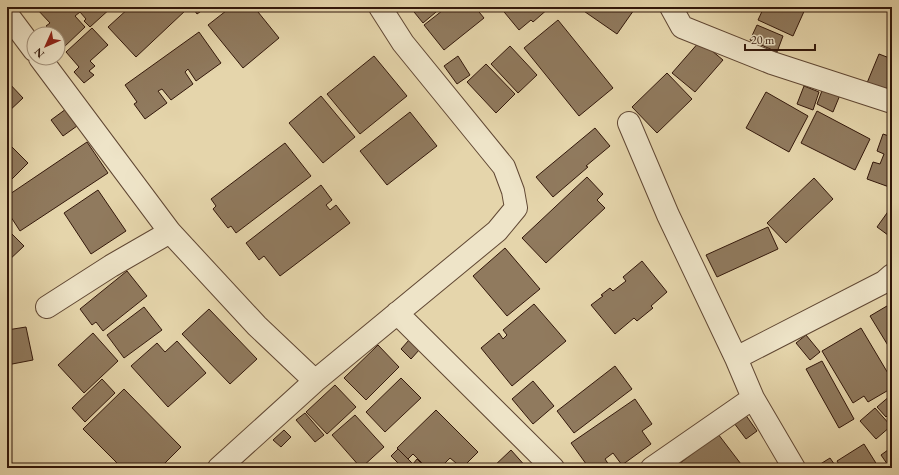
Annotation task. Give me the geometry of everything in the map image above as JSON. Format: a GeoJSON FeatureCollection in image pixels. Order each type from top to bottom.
{"type":"FeatureCollection","features":[{"type":"Feature","properties":{"kind":"street"},"geometry":{"type":"LineString","coordinates":[[219,468],[316,381],[497,231],[516,208],[513,192],[504,167],[403,43],[380,7]]}},
{"type":"Feature","properties":{"kind":"street"},"geometry":{"type":"LineString","coordinates":[[672,7],[682,27],[772,63],[892,102]]}},
{"type":"Feature","properties":{"kind":"street"},"geometry":{"type":"LineString","coordinates":[[7,14],[26,39]]}},
{"type":"Feature","properties":{"kind":"street"},"geometry":{"type":"LineString","coordinates":[[46,66],[170,232],[257,326],[316,381]]}},
{"type":"Feature","properties":{"kind":"street"},"geometry":{"type":"LineString","coordinates":[[629,123],[668,215],[736,358],[753,398],[794,468]]}},
{"type":"Feature","properties":{"kind":"street"},"geometry":{"type":"LineString","coordinates":[[47,307],[111,266],[170,232]]}},
{"type":"Feature","properties":{"kind":"street"},"geometry":{"type":"LineString","coordinates":[[736,358],[884,282],[892,275]]}},
{"type":"Feature","properties":{"kind":"street"},"geometry":{"type":"LineString","coordinates":[[397,313],[553,468]]}},
{"type":"Feature","properties":{"kind":"street"},"geometry":{"type":"LineString","coordinates":[[652,468],[753,398]]}},
{"type":"Feature","properties":{"kind":"building"},"geometry":{"type":"Polygon","coordinates":[[[112,7],[90,27],[84,21],[86,19],[80,12],[75,16],[85,27],[66,45],[66,26],[46,26],[50,23],[36,8],[112,7]]]}},
{"type":"Feature","properties":{"kind":"building"},"geometry":{"type":"Polygon","coordinates":[[[130,7],[183,7],[186,10],[136,57],[108,27],[130,7]]]}},
{"type":"Feature","properties":{"kind":"building"},"geometry":{"type":"Polygon","coordinates":[[[192,7],[207,7],[197,14],[192,7]]]}},
{"type":"Feature","properties":{"kind":"building"},"geometry":{"type":"Polygon","coordinates":[[[231,7],[254,7],[279,38],[243,68],[208,25],[231,7]]]}},
{"type":"Feature","properties":{"kind":"building"},"geometry":{"type":"Polygon","coordinates":[[[410,7],[442,7],[423,23],[410,7]]]}},
{"type":"Feature","properties":{"kind":"building"},"geometry":{"type":"Polygon","coordinates":[[[447,7],[475,7],[484,18],[444,50],[424,25],[447,7]]]}},
{"type":"Feature","properties":{"kind":"building"},"geometry":{"type":"Polygon","coordinates":[[[500,7],[549,8],[533,22],[531,20],[519,30],[500,7]]]}},
{"type":"Feature","properties":{"kind":"building"},"geometry":{"type":"Polygon","coordinates":[[[578,7],[636,7],[617,34],[578,7]]]}},
{"type":"Feature","properties":{"kind":"building"},"geometry":{"type":"Polygon","coordinates":[[[764,7],[806,7],[793,36],[758,20],[764,7]]]}},
{"type":"Feature","properties":{"kind":"building"},"geometry":{"type":"Polygon","coordinates":[[[558,20],[613,88],[579,116],[524,48],[558,20]]]}},
{"type":"Feature","properties":{"kind":"building"},"geometry":{"type":"Polygon","coordinates":[[[757,25],[783,36],[777,52],[750,40],[757,25]]]}},
{"type":"Feature","properties":{"kind":"building"},"geometry":{"type":"Polygon","coordinates":[[[92,28],[108,45],[90,61],[95,66],[89,71],[94,75],[84,83],[74,72],[79,67],[66,52],[92,28]]]}},
{"type":"Feature","properties":{"kind":"building"},"geometry":{"type":"Polygon","coordinates":[[[199,32],[221,63],[196,81],[188,69],[185,72],[193,84],[171,100],[162,89],[158,91],[167,103],[145,119],[134,104],[137,102],[125,85],[199,32]]]}},
{"type":"Feature","properties":{"kind":"building"},"geometry":{"type":"Polygon","coordinates":[[[892,33],[892,49],[888,47],[892,33]]]}},
{"type":"Feature","properties":{"kind":"building"},"geometry":{"type":"Polygon","coordinates":[[[700,41],[723,60],[695,92],[672,73],[700,41]]]}},
{"type":"Feature","properties":{"kind":"building"},"geometry":{"type":"Polygon","coordinates":[[[510,46],[537,75],[518,93],[491,64],[510,46]]]}},
{"type":"Feature","properties":{"kind":"building"},"geometry":{"type":"Polygon","coordinates":[[[879,54],[892,59],[892,76],[886,91],[867,83],[879,54]]]}},
{"type":"Feature","properties":{"kind":"building"},"geometry":{"type":"Polygon","coordinates":[[[374,56],[407,96],[360,134],[327,94],[374,56]]]}},
{"type":"Feature","properties":{"kind":"building"},"geometry":{"type":"Polygon","coordinates":[[[458,56],[470,75],[457,84],[444,66],[458,56]]]}},
{"type":"Feature","properties":{"kind":"building"},"geometry":{"type":"Polygon","coordinates":[[[486,64],[515,94],[496,113],[467,82],[486,64]]]}},
{"type":"Feature","properties":{"kind":"building"},"geometry":{"type":"Polygon","coordinates":[[[667,73],[692,99],[657,133],[632,107],[667,73]]]}},
{"type":"Feature","properties":{"kind":"building"},"geometry":{"type":"Polygon","coordinates":[[[7,81],[23,98],[7,113],[7,81]]]}},
{"type":"Feature","properties":{"kind":"building"},"geometry":{"type":"Polygon","coordinates":[[[804,86],[819,92],[813,110],[797,104],[804,86]]]}},
{"type":"Feature","properties":{"kind":"building"},"geometry":{"type":"Polygon","coordinates":[[[823,88],[840,95],[833,112],[817,104],[823,88]]]}},
{"type":"Feature","properties":{"kind":"building"},"geometry":{"type":"Polygon","coordinates":[[[766,92],[808,116],[789,152],[746,128],[766,92]]]}},
{"type":"Feature","properties":{"kind":"building"},"geometry":{"type":"Polygon","coordinates":[[[321,96],[355,137],[323,163],[289,123],[321,96]]]}},
{"type":"Feature","properties":{"kind":"building"},"geometry":{"type":"Polygon","coordinates":[[[66,109],[77,126],[63,136],[51,120],[66,109]]]}},
{"type":"Feature","properties":{"kind":"building"},"geometry":{"type":"Polygon","coordinates":[[[817,111],[870,139],[855,170],[801,143],[817,111]]]}},
{"type":"Feature","properties":{"kind":"building"},"geometry":{"type":"Polygon","coordinates":[[[410,112],[437,146],[387,185],[360,151],[410,112]]]}},
{"type":"Feature","properties":{"kind":"building"},"geometry":{"type":"Polygon","coordinates":[[[595,128],[610,146],[553,197],[536,177],[595,128]]]}},
{"type":"Feature","properties":{"kind":"building"},"geometry":{"type":"Polygon","coordinates":[[[883,134],[892,137],[892,188],[867,179],[873,162],[880,164],[884,154],[877,151],[883,134]]]}},
{"type":"Feature","properties":{"kind":"building"},"geometry":{"type":"Polygon","coordinates":[[[7,142],[28,163],[7,184],[7,142]]]}},
{"type":"Feature","properties":{"kind":"building"},"geometry":{"type":"Polygon","coordinates":[[[87,142],[108,173],[20,231],[7,211],[7,196],[87,142]]]}},
{"type":"Feature","properties":{"kind":"building"},"geometry":{"type":"Polygon","coordinates":[[[285,143],[311,176],[236,233],[231,226],[228,228],[213,209],[216,206],[211,199],[285,143]]]}},
{"type":"Feature","properties":{"kind":"building"},"geometry":{"type":"Polygon","coordinates":[[[587,177],[603,194],[597,200],[605,208],[546,263],[522,238],[587,177]]]}},
{"type":"Feature","properties":{"kind":"building"},"geometry":{"type":"Polygon","coordinates":[[[814,178],[833,199],[786,243],[767,223],[814,178]]]}},
{"type":"Feature","properties":{"kind":"building"},"geometry":{"type":"Polygon","coordinates":[[[321,185],[332,200],[326,205],[330,210],[336,205],[350,223],[280,276],[264,256],[259,260],[246,243],[321,185]]]}},
{"type":"Feature","properties":{"kind":"building"},"geometry":{"type":"Polygon","coordinates":[[[98,190],[126,231],[91,254],[64,213],[98,190]]]}},
{"type":"Feature","properties":{"kind":"building"},"geometry":{"type":"Polygon","coordinates":[[[892,206],[892,238],[877,227],[892,206]]]}},
{"type":"Feature","properties":{"kind":"building"},"geometry":{"type":"Polygon","coordinates":[[[768,227],[778,249],[717,277],[706,255],[768,227]]]}},
{"type":"Feature","properties":{"kind":"building"},"geometry":{"type":"Polygon","coordinates":[[[7,229],[24,246],[7,262],[7,229]]]}},
{"type":"Feature","properties":{"kind":"building"},"geometry":{"type":"Polygon","coordinates":[[[505,248],[540,289],[507,316],[473,276],[505,248]]]}},
{"type":"Feature","properties":{"kind":"building"},"geometry":{"type":"Polygon","coordinates":[[[642,261],[667,292],[651,306],[653,308],[637,321],[634,318],[615,334],[591,305],[603,296],[601,295],[610,288],[613,291],[626,281],[623,277],[642,261]]]}},
{"type":"Feature","properties":{"kind":"building"},"geometry":{"type":"Polygon","coordinates":[[[127,271],[147,296],[103,331],[96,322],[92,325],[80,309],[127,271]]]}},
{"type":"Feature","properties":{"kind":"building"},"geometry":{"type":"Polygon","coordinates":[[[892,303],[892,352],[870,316],[892,303]]]}},
{"type":"Feature","properties":{"kind":"building"},"geometry":{"type":"Polygon","coordinates":[[[534,304],[566,341],[512,386],[481,348],[499,333],[503,339],[507,335],[503,330],[534,304]]]}},
{"type":"Feature","properties":{"kind":"building"},"geometry":{"type":"Polygon","coordinates":[[[144,307],[162,330],[124,358],[107,335],[144,307]]]}},
{"type":"Feature","properties":{"kind":"building"},"geometry":{"type":"Polygon","coordinates":[[[209,309],[257,359],[230,384],[182,334],[209,309]]]}},
{"type":"Feature","properties":{"kind":"building"},"geometry":{"type":"Polygon","coordinates":[[[26,327],[33,360],[7,365],[7,330],[26,327]]]}},
{"type":"Feature","properties":{"kind":"building"},"geometry":{"type":"Polygon","coordinates":[[[861,328],[892,380],[892,388],[868,402],[864,396],[853,403],[822,351],[861,328]]]}},
{"type":"Feature","properties":{"kind":"building"},"geometry":{"type":"Polygon","coordinates":[[[93,333],[118,361],[84,393],[58,365],[93,333]]]}},
{"type":"Feature","properties":{"kind":"building"},"geometry":{"type":"Polygon","coordinates":[[[806,335],[820,352],[810,360],[796,343],[806,335]]]}},
{"type":"Feature","properties":{"kind":"building"},"geometry":{"type":"Polygon","coordinates":[[[409,340],[420,349],[411,359],[401,349],[409,340]]]}},
{"type":"Feature","properties":{"kind":"building"},"geometry":{"type":"Polygon","coordinates":[[[177,341],[206,373],[168,407],[131,366],[157,343],[165,352],[177,341]]]}},
{"type":"Feature","properties":{"kind":"building"},"geometry":{"type":"Polygon","coordinates":[[[378,345],[399,367],[366,400],[344,378],[378,345]]]}},
{"type":"Feature","properties":{"kind":"building"},"geometry":{"type":"Polygon","coordinates":[[[822,361],[854,419],[839,428],[806,369],[822,361]]]}},
{"type":"Feature","properties":{"kind":"building"},"geometry":{"type":"Polygon","coordinates":[[[615,366],[632,389],[574,433],[557,411],[615,366]]]}},
{"type":"Feature","properties":{"kind":"building"},"geometry":{"type":"Polygon","coordinates":[[[401,378],[421,398],[385,432],[366,412],[401,378]]]}},
{"type":"Feature","properties":{"kind":"building"},"geometry":{"type":"Polygon","coordinates":[[[102,379],[115,393],[85,422],[72,408],[102,379]]]}},
{"type":"Feature","properties":{"kind":"building"},"geometry":{"type":"Polygon","coordinates":[[[533,381],[554,406],[533,424],[512,399],[533,381]]]}},
{"type":"Feature","properties":{"kind":"building"},"geometry":{"type":"Polygon","coordinates":[[[335,385],[356,407],[327,434],[306,412],[335,385]]]}},
{"type":"Feature","properties":{"kind":"building"},"geometry":{"type":"Polygon","coordinates":[[[124,389],[181,447],[160,468],[122,468],[83,429],[124,389]]]}},
{"type":"Feature","properties":{"kind":"building"},"geometry":{"type":"Polygon","coordinates":[[[891,395],[892,411],[886,417],[877,407],[891,395]]]}},
{"type":"Feature","properties":{"kind":"building"},"geometry":{"type":"Polygon","coordinates":[[[635,399],[652,424],[642,431],[651,444],[622,465],[613,453],[605,459],[611,468],[589,468],[571,443],[635,399]]]}},
{"type":"Feature","properties":{"kind":"building"},"geometry":{"type":"Polygon","coordinates":[[[875,408],[891,426],[876,439],[860,421],[875,408]]]}},
{"type":"Feature","properties":{"kind":"building"},"geometry":{"type":"Polygon","coordinates":[[[436,410],[478,452],[462,468],[450,458],[443,465],[445,468],[427,468],[413,454],[408,459],[397,448],[436,410]]]}},
{"type":"Feature","properties":{"kind":"building"},"geometry":{"type":"Polygon","coordinates":[[[305,413],[324,435],[315,442],[296,420],[305,413]]]}},
{"type":"Feature","properties":{"kind":"building"},"geometry":{"type":"Polygon","coordinates":[[[745,414],[757,431],[746,439],[734,423],[745,414]]]}},
{"type":"Feature","properties":{"kind":"building"},"geometry":{"type":"Polygon","coordinates":[[[355,415],[384,447],[361,468],[332,435],[355,415]]]}},
{"type":"Feature","properties":{"kind":"building"},"geometry":{"type":"Polygon","coordinates":[[[284,430],[291,437],[281,447],[273,440],[284,430]]]}},
{"type":"Feature","properties":{"kind":"building"},"geometry":{"type":"Polygon","coordinates":[[[718,434],[744,468],[681,468],[679,464],[718,434]]]}},
{"type":"Feature","properties":{"kind":"building"},"geometry":{"type":"Polygon","coordinates":[[[864,444],[879,468],[841,468],[837,461],[864,444]]]}},
{"type":"Feature","properties":{"kind":"building"},"geometry":{"type":"Polygon","coordinates":[[[892,447],[892,468],[890,468],[881,455],[892,447]]]}},
{"type":"Feature","properties":{"kind":"building"},"geometry":{"type":"Polygon","coordinates":[[[398,449],[413,464],[417,459],[426,468],[403,468],[391,456],[398,449]]]}},
{"type":"Feature","properties":{"kind":"building"},"geometry":{"type":"Polygon","coordinates":[[[511,450],[527,468],[492,468],[511,450]]]}},
{"type":"Feature","properties":{"kind":"building"},"geometry":{"type":"Polygon","coordinates":[[[830,458],[837,468],[814,468],[830,458]]]}}]}
